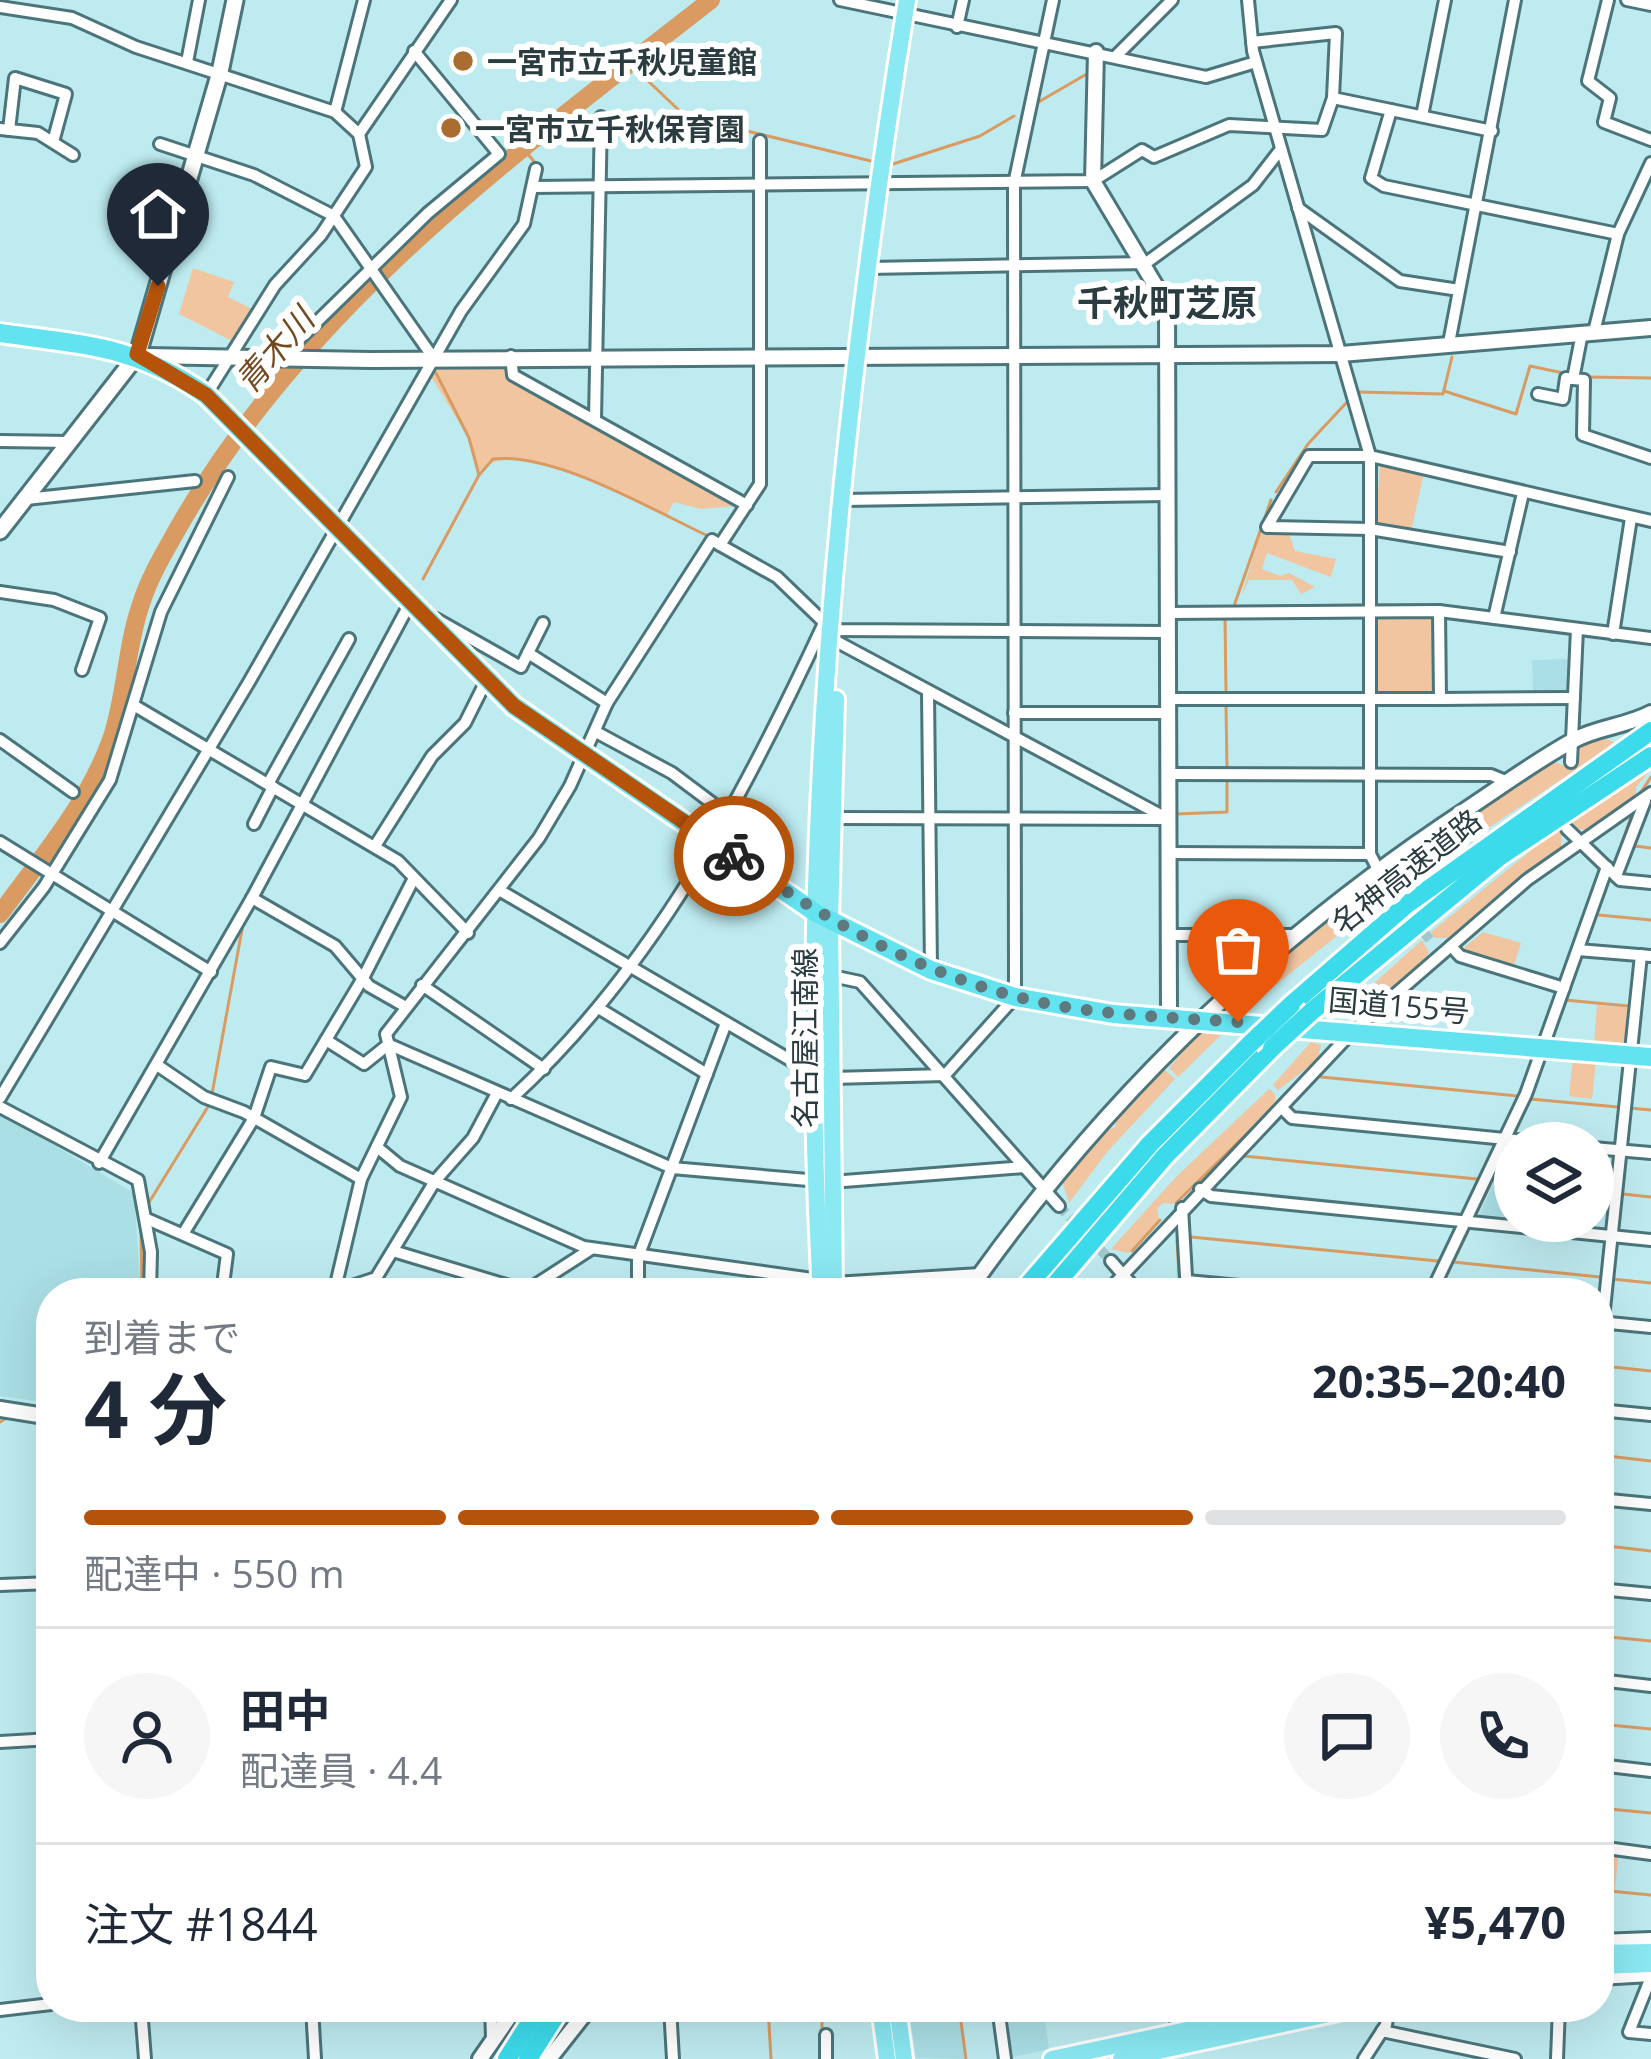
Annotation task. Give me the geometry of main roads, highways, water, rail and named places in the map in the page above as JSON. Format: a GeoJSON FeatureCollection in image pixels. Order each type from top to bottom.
{"type":"FeatureCollection","features":[{"type":"Feature","properties":{"kind":"highway","name":"国道155号"},"geometry":{"type":"LineString","coordinates":[[0,332],[137,354],[206,395],[486,682],[823,916],[931,970],[1016,997],[1168,1019],[1651,1057]]}},
{"type":"Feature","properties":{"kind":"highway","name":"名神高速道路"},"geometry":{"type":"LineString","coordinates":[[1061,1278],[1165,1156],[1271,1048],[1499,857],[1625,760],[1651,731]]}},
{"type":"Feature","properties":{"kind":"highway","name":"名神高速道路"},"geometry":{"type":"LineString","coordinates":[[1034,1278],[1150,1144],[1250,1044],[1406,905],[1625,760],[1651,756]]}},
{"type":"Feature","properties":{"kind":"highway"},"geometry":{"type":"LineString","coordinates":[[507,2059],[530,2022]]}},
{"type":"Feature","properties":{"kind":"highway"},"geometry":{"type":"LineString","coordinates":[[528,2059],[551,2022]]}},
{"type":"Feature","properties":{"kind":"main road"},"geometry":{"type":"LineString","coordinates":[[0,531],[137,354],[220,73],[235,0]]}},
{"type":"Feature","properties":{"kind":"main road","name":"名古屋江南線"},"geometry":{"type":"LineString","coordinates":[[827,1278],[823,916],[829,631],[856,357],[906,7]]}},
{"type":"Feature","properties":{"kind":"main road","name":"名古屋江南線"},"geometry":{"type":"LineString","coordinates":[[824,1077],[832,976],[823,916],[834,818],[837,658],[829,631]]}},
{"type":"Feature","properties":{"kind":"main road"},"geometry":{"type":"LineString","coordinates":[[1614,1953],[1651,1952]]}},
{"type":"Feature","properties":{"kind":"main road"},"geometry":{"type":"LineString","coordinates":[[1614,1965],[1651,1964]]}},
{"type":"Feature","properties":{"kind":"main road"},"geometry":{"type":"LineString","coordinates":[[882,2022],[887,2059]]}},
{"type":"Feature","properties":{"kind":"main road"},"geometry":{"type":"LineString","coordinates":[[899,2022],[904,2059]]}},
{"type":"Feature","properties":{"kind":"main road"},"geometry":{"type":"LineString","coordinates":[[1052,2059],[1175,2047],[1250,2022]]}},
{"type":"Feature","properties":{"kind":"main road"},"geometry":{"type":"LineString","coordinates":[[1121,2059],[1291,2022]]}},
{"type":"Feature","properties":{"kind":"waterway","name":"青木川"},"geometry":{"type":"LineString","coordinates":[[0,914],[62,830],[102,761],[117,721],[136,620],[157,566],[228,450],[285,375],[349,305],[488,177],[711,0]]}},
{"type":"Feature","properties":{"kind":"waterway"},"geometry":{"type":"LineString","coordinates":[[1035,104],[1085,75]]}},
{"type":"Feature","properties":{"kind":"waterway"},"geometry":{"type":"LineString","coordinates":[[645,78],[685,116],[871,161]]}},
{"type":"Feature","properties":{"kind":"waterway"},"geometry":{"type":"LineString","coordinates":[[893,164],[980,136],[1014,116]]}},
{"type":"Feature","properties":{"kind":"waterway"},"geometry":{"type":"LineString","coordinates":[[523,148],[536,164]]}},
{"type":"Feature","properties":{"kind":"waterway"},"geometry":{"type":"LineString","coordinates":[[1358,392],[1443,394],[1452,357]]}},
{"type":"Feature","properties":{"kind":"waterway"},"geometry":{"type":"LineString","coordinates":[[1444,391],[1516,414],[1530,366],[1568,374]]}},
{"type":"Feature","properties":{"kind":"waterway"},"geometry":{"type":"LineString","coordinates":[[423,579],[479,475],[469,438],[436,373]]}},
{"type":"Feature","properties":{"kind":"waterway"},"geometry":{"type":"LineString","coordinates":[[1588,377],[1651,378]]}},
{"type":"Feature","properties":{"kind":"waterway"},"geometry":{"type":"LineString","coordinates":[[1276,492],[1308,444],[1347,402]]}},
{"type":"Feature","properties":{"kind":"waterway"},"geometry":{"type":"LineString","coordinates":[[479,475],[493,459],[545,464],[603,485],[708,536]]}},
{"type":"Feature","properties":{"kind":"waterway"},"geometry":{"type":"LineString","coordinates":[[1234,606],[1271,500]]}},
{"type":"Feature","properties":{"kind":"waterway"},"geometry":{"type":"LineString","coordinates":[[738,548],[758,560]]}},
{"type":"Feature","properties":{"kind":"waterway"},"geometry":{"type":"LineString","coordinates":[[1225,607],[1360,605]]}},
{"type":"Feature","properties":{"kind":"waterway"},"geometry":{"type":"LineString","coordinates":[[1377,605],[1391,605]]}},
{"type":"Feature","properties":{"kind":"waterway"},"geometry":{"type":"LineString","coordinates":[[1400,605],[1420,605]]}},
{"type":"Feature","properties":{"kind":"waterway"},"geometry":{"type":"LineString","coordinates":[[1433,605],[1489,612]]}},
{"type":"Feature","properties":{"kind":"waterway"},"geometry":{"type":"LineString","coordinates":[[1499,613],[1530,617]]}},
{"type":"Feature","properties":{"kind":"waterway"},"geometry":{"type":"LineString","coordinates":[[1225,618],[1226,693]]}},
{"type":"Feature","properties":{"kind":"waterway"},"geometry":{"type":"LineString","coordinates":[[1629,630],[1645,631]]}},
{"type":"Feature","properties":{"kind":"waterway"},"geometry":{"type":"LineString","coordinates":[[1226,706],[1227,768]]}},
{"type":"Feature","properties":{"kind":"waterway"},"geometry":{"type":"LineString","coordinates":[[1639,795],[1651,777]]}},
{"type":"Feature","properties":{"kind":"waterway"},"geometry":{"type":"LineString","coordinates":[[1176,848],[1176,814],[1227,812],[1227,781]]}},
{"type":"Feature","properties":{"kind":"waterway"},"geometry":{"type":"LineString","coordinates":[[1614,866],[1632,814]]}},
{"type":"Feature","properties":{"kind":"waterway"},"geometry":{"type":"LineString","coordinates":[[1635,846],[1651,848]]}},
{"type":"Feature","properties":{"kind":"waterway"},"geometry":{"type":"LineString","coordinates":[[1176,861],[1176,926]]}},
{"type":"Feature","properties":{"kind":"waterway"},"geometry":{"type":"LineString","coordinates":[[1586,943],[1606,889]]}},
{"type":"Feature","properties":{"kind":"waterway"},"geometry":{"type":"LineString","coordinates":[[1599,915],[1651,920]]}},
{"type":"Feature","properties":{"kind":"waterway"},"geometry":{"type":"LineString","coordinates":[[212,1094],[243,924]]}},
{"type":"Feature","properties":{"kind":"waterway"},"geometry":{"type":"LineString","coordinates":[[1568,994],[1581,957]]}},
{"type":"Feature","properties":{"kind":"waterway"},"geometry":{"type":"LineString","coordinates":[[1565,1000],[1628,1006]]}},
{"type":"Feature","properties":{"kind":"waterway"},"geometry":{"type":"LineString","coordinates":[[1552,1039],[1565,1001]]}},
{"type":"Feature","properties":{"kind":"waterway"},"geometry":{"type":"LineString","coordinates":[[1533,1092],[1545,1058]]}},
{"type":"Feature","properties":{"kind":"waterway"},"geometry":{"type":"LineString","coordinates":[[1321,1077],[1518,1096]]}},
{"type":"Feature","properties":{"kind":"waterway"},"geometry":{"type":"LineString","coordinates":[[1520,1122],[1530,1099],[1618,1107]]}},
{"type":"Feature","properties":{"kind":"waterway"},"geometry":{"type":"LineString","coordinates":[[148,1204],[209,1105]]}},
{"type":"Feature","properties":{"kind":"waterway"},"geometry":{"type":"LineString","coordinates":[[1629,1108],[1651,1110]]}},
{"type":"Feature","properties":{"kind":"waterway"},"geometry":{"type":"LineString","coordinates":[[1176,1203],[1268,1113]]}},
{"type":"Feature","properties":{"kind":"waterway"},"geometry":{"type":"LineString","coordinates":[[1243,1156],[1477,1179]]}},
{"type":"Feature","properties":{"kind":"waterway"},"geometry":{"type":"LineString","coordinates":[[1475,1216],[1494,1176]]}},
{"type":"Feature","properties":{"kind":"waterway"},"geometry":{"type":"LineString","coordinates":[[1623,1194],[1651,1197]]}},
{"type":"Feature","properties":{"kind":"waterway"},"geometry":{"type":"LineString","coordinates":[[1132,1251],[1160,1220]]}},
{"type":"Feature","properties":{"kind":"waterway"},"geometry":{"type":"LineString","coordinates":[[141,1229],[142,1278]]}},
{"type":"Feature","properties":{"kind":"waterway"},"geometry":{"type":"LineString","coordinates":[[1445,1278],[1469,1229]]}},
{"type":"Feature","properties":{"kind":"waterway"},"geometry":{"type":"LineString","coordinates":[[1191,1237],[1438,1261]]}},
{"type":"Feature","properties":{"kind":"waterway"},"geometry":{"type":"LineString","coordinates":[[1177,1240],[1179,1278]]}},
{"type":"Feature","properties":{"kind":"waterway"},"geometry":{"type":"LineString","coordinates":[[1132,1274],[1144,1261]]}},
{"type":"Feature","properties":{"kind":"waterway"},"geometry":{"type":"LineString","coordinates":[[1453,1262],[1600,1277]]}},
{"type":"Feature","properties":{"kind":"waterway"},"geometry":{"type":"LineString","coordinates":[[1614,1279],[1651,1283]]}},
{"type":"Feature","properties":{"kind":"waterway"},"geometry":{"type":"LineString","coordinates":[[1614,1367],[1651,1371]]}},
{"type":"Feature","properties":{"kind":"waterway"},"geometry":{"type":"LineString","coordinates":[[24,1407],[36,1407]]}},
{"type":"Feature","properties":{"kind":"waterway"},"geometry":{"type":"LineString","coordinates":[[0,1422],[11,1415]]}},
{"type":"Feature","properties":{"kind":"waterway"},"geometry":{"type":"LineString","coordinates":[[1614,1457],[1651,1461]]}},
{"type":"Feature","properties":{"kind":"waterway"},"geometry":{"type":"LineString","coordinates":[[1614,1547],[1651,1551]]}},
{"type":"Feature","properties":{"kind":"waterway"},"geometry":{"type":"LineString","coordinates":[[1614,1637],[1651,1641]]}},
{"type":"Feature","properties":{"kind":"waterway"},"geometry":{"type":"LineString","coordinates":[[1614,1725],[1651,1729]]}},
{"type":"Feature","properties":{"kind":"waterway"},"geometry":{"type":"LineString","coordinates":[[1614,1809],[1651,1813]]}},
{"type":"Feature","properties":{"kind":"waterway"},"geometry":{"type":"LineString","coordinates":[[1614,1891],[1651,1895]]}},
{"type":"Feature","properties":{"kind":"waterway"},"geometry":{"type":"LineString","coordinates":[[769,2022],[771,2059]]}},
{"type":"Feature","properties":{"kind":"waterway"},"geometry":{"type":"LineString","coordinates":[[822,2022],[822,2035]]}},
{"type":"Feature","properties":{"kind":"waterway"},"geometry":{"type":"LineString","coordinates":[[961,2022],[966,2059]]}},
{"type":"Feature","properties":{"kind":"tunnel"},"geometry":{"type":"LineString","coordinates":[[1386,885],[1431,941]]}},
{"type":"Feature","properties":{"kind":"tunnel"},"geometry":{"type":"LineString","coordinates":[[1059,1206],[1111,1261]]}},
{"type":"Feature","properties":{"kind":"place","name":"一宮市立千秋児童館"},"geometry":{"type":"Point","coordinates":[463,61]}},
{"type":"Feature","properties":{"kind":"place","name":"一宮市立千秋保育園"},"geometry":{"type":"Point","coordinates":[451,128]}},
{"type":"Feature","properties":{"kind":"district","name":"千秋町芝原"},"geometry":{"type":"Point","coordinates":[1167,302]}}]}
